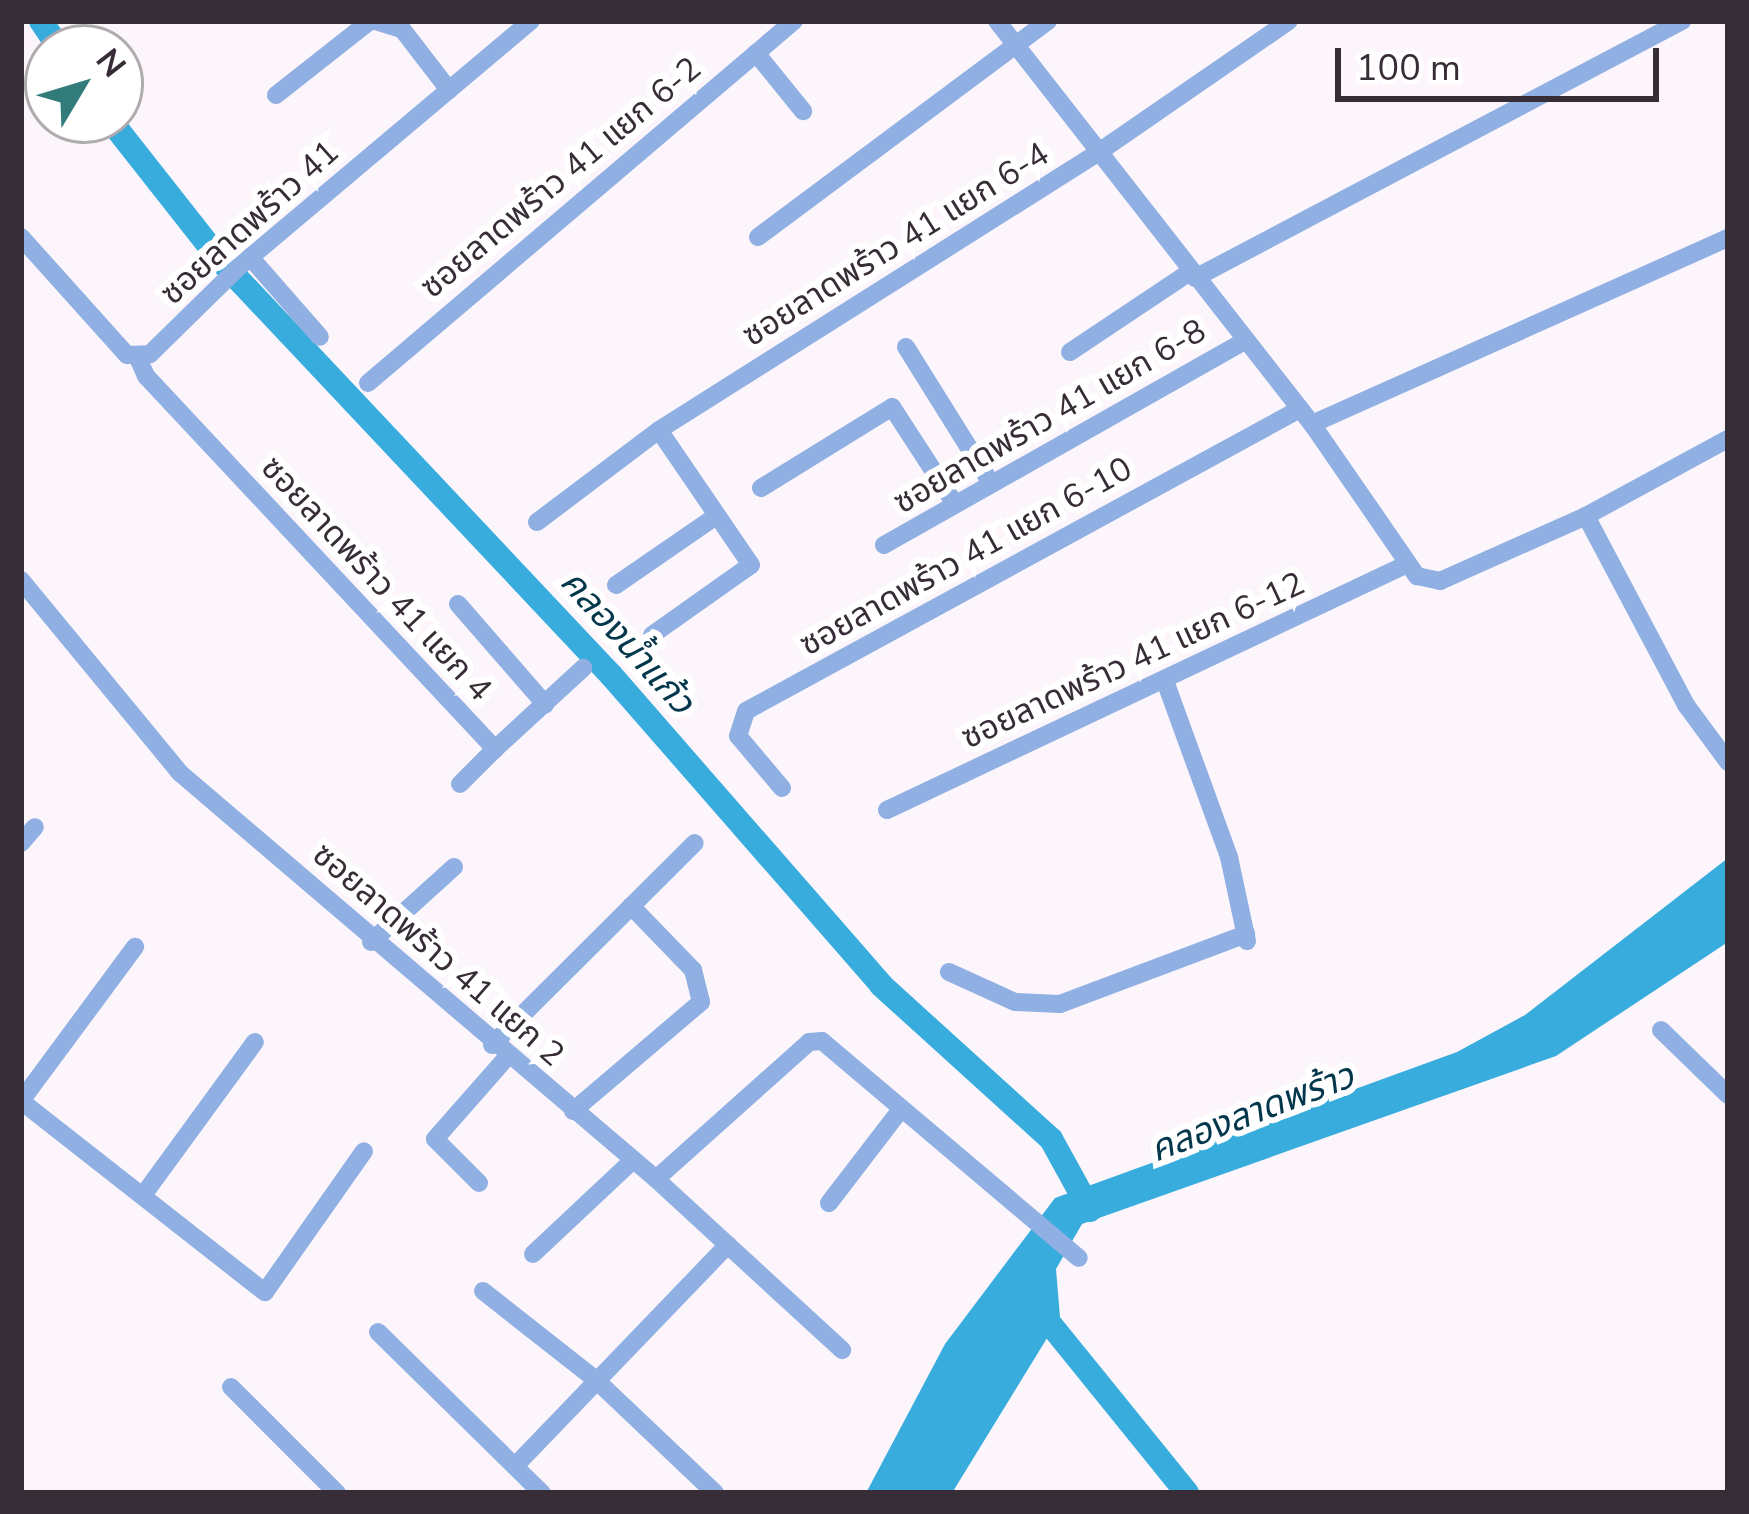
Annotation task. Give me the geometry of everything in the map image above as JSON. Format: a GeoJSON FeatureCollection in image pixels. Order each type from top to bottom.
{"type":"FeatureCollection","features":[{"type":"Feature","properties":{"kind":"street"},"geometry":{"type":"LineString","coordinates":[[276,95],[372,21],[402,29],[448,90]]}},
{"type":"Feature","properties":{"kind":"street","name":"ซอยลาดพร้าว 41"},"geometry":{"type":"LineString","coordinates":[[138,358],[245,261],[530,21]]}},
{"type":"Feature","properties":{"kind":"street","name":"ซอยลาดพร้าว 41 แยก 6-2"},"geometry":{"type":"LineString","coordinates":[[368,382],[794,21]]}},
{"type":"Feature","properties":{"kind":"street"},"geometry":{"type":"LineString","coordinates":[[997,21],[1096,154],[1306,417],[1405,566],[1440,581],[1586,516],[1728,439]]}},
{"type":"Feature","properties":{"kind":"street"},"geometry":{"type":"LineString","coordinates":[[758,237],[1048,21]]}},
{"type":"Feature","properties":{"kind":"street","name":"ซอยลาดพร้าว 41 แยก 6-4"},"geometry":{"type":"LineString","coordinates":[[537,522],[658,430],[1096,154],[1289,21]]}},
{"type":"Feature","properties":{"kind":"street","name":"ซอยลาดพร้าว 41 แยก 6-8"},"geometry":{"type":"LineString","coordinates":[[1070,352],[1193,275],[1682,21]]}},
{"type":"Feature","properties":{"kind":"street"},"geometry":{"type":"LineString","coordinates":[[757,53],[803,111]]}},
{"type":"Feature","properties":{"kind":"street"},"geometry":{"type":"LineString","coordinates":[[21,237],[127,356],[138,358]]}},
{"type":"Feature","properties":{"kind":"street"},"geometry":{"type":"LineString","coordinates":[[1306,417],[1728,238]]}},
{"type":"Feature","properties":{"kind":"street"},"geometry":{"type":"LineString","coordinates":[[245,261],[320,337]]}},
{"type":"Feature","properties":{"kind":"street","name":"ซอยลาดพร้าว 41 แยก 6-8"},"geometry":{"type":"LineString","coordinates":[[884,545],[1245,341]]}},
{"type":"Feature","properties":{"kind":"street"},"geometry":{"type":"LineString","coordinates":[[906,347],[991,483]]}},
{"type":"Feature","properties":{"kind":"street","name":"ซอยลาดพร้าว 41 แยก 4"},"geometry":{"type":"LineString","coordinates":[[138,358],[146,376],[495,749],[583,668]]}},
{"type":"Feature","properties":{"kind":"street"},"geometry":{"type":"LineString","coordinates":[[761,488],[892,407],[955,504]]}},
{"type":"Feature","properties":{"kind":"street","name":"ซอยลาดพร้าว 41 แยก 6-10"},"geometry":{"type":"LineString","coordinates":[[782,788],[738,736],[746,711],[1306,417]]}},
{"type":"Feature","properties":{"kind":"street"},"geometry":{"type":"LineString","coordinates":[[652,635],[751,565],[658,430]]}},
{"type":"Feature","properties":{"kind":"street"},"geometry":{"type":"LineString","coordinates":[[616,585],[716,516]]}},
{"type":"Feature","properties":{"kind":"street"},"geometry":{"type":"LineString","coordinates":[[1586,516],[1686,705],[1728,761]]}},
{"type":"Feature","properties":{"kind":"street","name":"ซอยลาดพร้าว 41 แยก 6-12"},"geometry":{"type":"LineString","coordinates":[[886,810],[1405,566]]}},
{"type":"Feature","properties":{"kind":"street","name":"ซอยลาดพร้าว 41 แยก 2"},"geometry":{"type":"LineString","coordinates":[[21,580],[180,773],[371,942],[656,1179],[842,1351]]}},
{"type":"Feature","properties":{"kind":"street"},"geometry":{"type":"LineString","coordinates":[[458,604],[544,704]]}},
{"type":"Feature","properties":{"kind":"street"},"geometry":{"type":"LineString","coordinates":[[949,972],[1015,1002],[1060,1004],[1247,937],[1229,857],[1165,681]]}},
{"type":"Feature","properties":{"kind":"street"},"geometry":{"type":"LineString","coordinates":[[460,784],[495,749]]}},
{"type":"Feature","properties":{"kind":"street"},"geometry":{"type":"LineString","coordinates":[[21,844],[35,827]]}},
{"type":"Feature","properties":{"kind":"street"},"geometry":{"type":"LineString","coordinates":[[479,1183],[436,1138],[499,1051],[695,843]]}},
{"type":"Feature","properties":{"kind":"street"},"geometry":{"type":"LineString","coordinates":[[371,942],[454,867]]}},
{"type":"Feature","properties":{"kind":"street"},"geometry":{"type":"LineString","coordinates":[[573,1111],[701,1002],[693,970],[631,906]]}},
{"type":"Feature","properties":{"kind":"street"},"geometry":{"type":"LineString","coordinates":[[135,947],[21,1101],[265,1292],[364,1151]]}},
{"type":"Feature","properties":{"kind":"street"},"geometry":{"type":"LineString","coordinates":[[1660,1030],[1728,1095]]}},
{"type":"Feature","properties":{"kind":"street"},"geometry":{"type":"LineString","coordinates":[[144,1194],[255,1042]]}},
{"type":"Feature","properties":{"kind":"street"},"geometry":{"type":"LineString","coordinates":[[656,1179],[809,1042],[833,1049],[1079,1258]]}},
{"type":"Feature","properties":{"kind":"street"},"geometry":{"type":"LineString","coordinates":[[829,1203],[901,1108]]}},
{"type":"Feature","properties":{"kind":"street"},"geometry":{"type":"LineString","coordinates":[[533,1254],[633,1160]]}},
{"type":"Feature","properties":{"kind":"street"},"geometry":{"type":"LineString","coordinates":[[514,1466],[728,1245]]}},
{"type":"Feature","properties":{"kind":"street"},"geometry":{"type":"LineString","coordinates":[[483,1292],[596,1380],[715,1493]]}},
{"type":"Feature","properties":{"kind":"street"},"geometry":{"type":"LineString","coordinates":[[378,1333],[542,1493]]}},
{"type":"Feature","properties":{"kind":"street"},"geometry":{"type":"LineString","coordinates":[[231,1387],[337,1493]]}},
{"type":"Feature","properties":{"kind":"water"},"geometry":{"type":"Polygon","coordinates":[[[1728,858],[1728,942],[1556,1056],[1082,1224],[1056,1269],[1060,1317],[952,1493],[866,1493],[945,1344],[1055,1198],[1457,1052],[1525,1015],[1728,858]]]}},
{"type":"Feature","properties":{"kind":"waterway","name":"คลองน้ำแก้ว"},"geometry":{"type":"LineString","coordinates":[[129,144],[221,261],[611,675],[881,985],[1051,1139],[1090,1210]]}},
{"type":"Feature","properties":{"kind":"waterway"},"geometry":{"type":"LineString","coordinates":[[1034,1304],[1187,1493]]}},
{"type":"Feature","properties":{"kind":"water label","name":"คลองลาดพร้าว"},"geometry":{"type":"Point","coordinates":[1252,1113]}}]}
